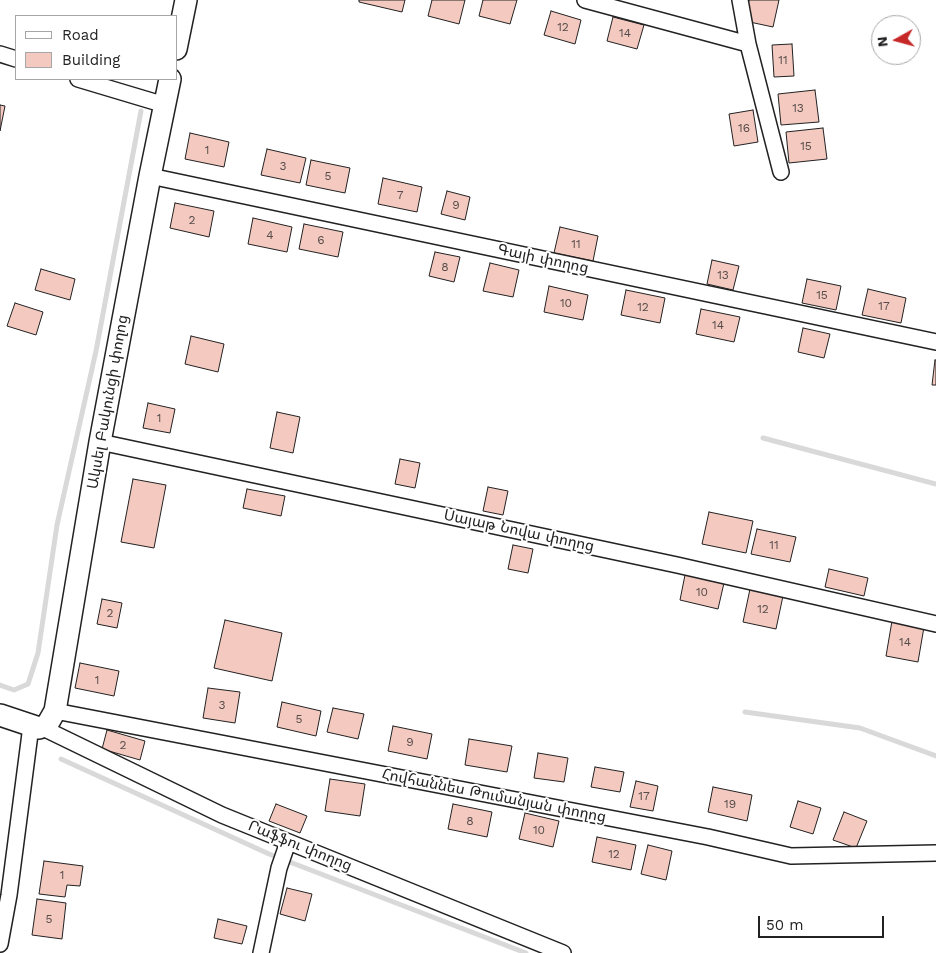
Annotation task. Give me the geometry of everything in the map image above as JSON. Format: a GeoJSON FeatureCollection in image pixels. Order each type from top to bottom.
{"type":"FeatureCollection","features":[{"type":"Feature","properties":{"kind":"main road"},"geometry":{"type":"LineString","coordinates":[[178,39],[186,0]]}},
{"type":"Feature","properties":{"kind":"main road","name":"Ակսել Բակունցի փողոց"},"geometry":{"type":"LineString","coordinates":[[44,722],[170,80]]}},
{"type":"Feature","properties":{"kind":"main road","name":"Րաֆֆու փողոց"},"geometry":{"type":"LineString","coordinates":[[0,715],[44,722]]}},
{"type":"Feature","properties":{"kind":"street"},"geometry":{"type":"LineString","coordinates":[[585,0],[748,44]]}},
{"type":"Feature","properties":{"kind":"street"},"geometry":{"type":"LineString","coordinates":[[740,0],[748,44],[781,172]]}},
{"type":"Feature","properties":{"kind":"street"},"geometry":{"type":"LineString","coordinates":[[0,54],[15,59]]}},
{"type":"Feature","properties":{"kind":"street"},"geometry":{"type":"LineString","coordinates":[[81,80],[165,104]]}},
{"type":"Feature","properties":{"kind":"street","name":"Գայի փողոց"},"geometry":{"type":"LineString","coordinates":[[150,176],[936,342]]}},
{"type":"Feature","properties":{"kind":"street","name":"Սայաթ Նովա փողոց"},"geometry":{"type":"LineString","coordinates":[[100,442],[677,565],[936,624]]}},
{"type":"Feature","properties":{"kind":"street"},"geometry":{"type":"LineString","coordinates":[[0,944],[4,894],[44,722]]}},
{"type":"Feature","properties":{"kind":"street","name":"Րաֆֆու փողոց"},"geometry":{"type":"LineString","coordinates":[[44,722],[222,815],[563,953]]}},
{"type":"Feature","properties":{"kind":"street","name":"Հովհաննես Թումանյան փողոց"},"geometry":{"type":"LineString","coordinates":[[44,722],[708,837],[791,856],[936,853]]}},
{"type":"Feature","properties":{"kind":"street"},"geometry":{"type":"LineString","coordinates":[[261,953],[279,868],[288,842]]}},
{"type":"Feature","properties":{"kind":"building"},"geometry":{"type":"Polygon","coordinates":[[[359,0],[405,0],[402,12],[359,2],[359,0]]]}},
{"type":"Feature","properties":{"kind":"building"},"geometry":{"type":"Polygon","coordinates":[[[432,0],[465,0],[459,24],[428,16],[432,0]]]}},
{"type":"Feature","properties":{"kind":"building"},"geometry":{"type":"Polygon","coordinates":[[[483,0],[517,0],[510,24],[479,16],[483,0]]]}},
{"type":"Feature","properties":{"kind":"building"},"geometry":{"type":"Polygon","coordinates":[[[749,0],[779,0],[773,27],[745,21],[749,0]]]}},
{"type":"Feature","properties":{"kind":"building"},"geometry":{"type":"Polygon","coordinates":[[[551,11],[581,20],[575,44],[544,35],[551,11]]]}},
{"type":"Feature","properties":{"kind":"building"},"geometry":{"type":"Polygon","coordinates":[[[613,17],[644,25],[637,49],[607,41],[613,17]]]}},
{"type":"Feature","properties":{"kind":"building"},"geometry":{"type":"Polygon","coordinates":[[[792,44],[794,76],[774,77],[772,45],[792,44]]]}},
{"type":"Feature","properties":{"kind":"building"},"geometry":{"type":"Polygon","coordinates":[[[815,90],[819,122],[781,125],[778,94],[815,90]]]}},
{"type":"Feature","properties":{"kind":"building"},"geometry":{"type":"Polygon","coordinates":[[[0,105],[5,106],[0,131],[0,105]]]}},
{"type":"Feature","properties":{"kind":"building"},"geometry":{"type":"Polygon","coordinates":[[[753,110],[758,142],[734,146],[729,114],[753,110]]]}},
{"type":"Feature","properties":{"kind":"building"},"geometry":{"type":"Polygon","coordinates":[[[823,128],[827,159],[789,163],[786,132],[823,128]]]}},
{"type":"Feature","properties":{"kind":"building"},"geometry":{"type":"Polygon","coordinates":[[[190,133],[229,142],[224,167],[185,159],[190,133]]]}},
{"type":"Feature","properties":{"kind":"building"},"geometry":{"type":"Polygon","coordinates":[[[267,149],[306,158],[300,183],[261,175],[267,149]]]}},
{"type":"Feature","properties":{"kind":"building"},"geometry":{"type":"Polygon","coordinates":[[[311,160],[350,168],[345,193],[306,185],[311,160]]]}},
{"type":"Feature","properties":{"kind":"building"},"geometry":{"type":"Polygon","coordinates":[[[383,178],[422,187],[417,212],[378,204],[383,178]]]}},
{"type":"Feature","properties":{"kind":"building"},"geometry":{"type":"Polygon","coordinates":[[[447,191],[470,197],[465,220],[441,214],[447,191]]]}},
{"type":"Feature","properties":{"kind":"building"},"geometry":{"type":"Polygon","coordinates":[[[175,203],[214,211],[209,237],[170,228],[175,203]]]}},
{"type":"Feature","properties":{"kind":"building"},"geometry":{"type":"Polygon","coordinates":[[[253,218],[292,227],[287,252],[248,244],[253,218]]]}},
{"type":"Feature","properties":{"kind":"building"},"geometry":{"type":"Polygon","coordinates":[[[304,224],[343,232],[338,257],[299,249],[304,224]]]}},
{"type":"Feature","properties":{"kind":"building"},"geometry":{"type":"Polygon","coordinates":[[[560,227],[598,236],[593,261],[554,253],[560,227]]]}},
{"type":"Feature","properties":{"kind":"building"},"geometry":{"type":"Polygon","coordinates":[[[435,252],[460,257],[454,282],[429,276],[435,252]]]}},
{"type":"Feature","properties":{"kind":"building"},"geometry":{"type":"Polygon","coordinates":[[[712,260],[739,266],[733,290],[707,284],[712,260]]]}},
{"type":"Feature","properties":{"kind":"building"},"geometry":{"type":"Polygon","coordinates":[[[490,263],[519,270],[513,297],[483,291],[490,263]]]}},
{"type":"Feature","properties":{"kind":"building"},"geometry":{"type":"Polygon","coordinates":[[[41,269],[75,279],[70,300],[35,290],[41,269]]]}},
{"type":"Feature","properties":{"kind":"building"},"geometry":{"type":"Polygon","coordinates":[[[807,279],[841,286],[836,310],[802,303],[807,279]]]}},
{"type":"Feature","properties":{"kind":"building"},"geometry":{"type":"Polygon","coordinates":[[[549,286],[588,295],[583,320],[544,312],[549,286]]]}},
{"type":"Feature","properties":{"kind":"building"},"geometry":{"type":"Polygon","coordinates":[[[868,289],[906,298],[901,323],[862,315],[868,289]]]}},
{"type":"Feature","properties":{"kind":"building"},"geometry":{"type":"Polygon","coordinates":[[[626,290],[665,298],[660,323],[621,315],[626,290]]]}},
{"type":"Feature","properties":{"kind":"building"},"geometry":{"type":"Polygon","coordinates":[[[15,303],[43,312],[36,335],[7,326],[15,303]]]}},
{"type":"Feature","properties":{"kind":"building"},"geometry":{"type":"Polygon","coordinates":[[[701,309],[740,317],[734,342],[696,334],[701,309]]]}},
{"type":"Feature","properties":{"kind":"building"},"geometry":{"type":"Polygon","coordinates":[[[803,328],[830,334],[824,358],[798,352],[803,328]]]}},
{"type":"Feature","properties":{"kind":"building"},"geometry":{"type":"Polygon","coordinates":[[[191,336],[224,344],[218,372],[185,364],[191,336]]]}},
{"type":"Feature","properties":{"kind":"building"},"geometry":{"type":"Polygon","coordinates":[[[935,360],[936,385],[932,385],[935,360]]]}},
{"type":"Feature","properties":{"kind":"building"},"geometry":{"type":"Polygon","coordinates":[[[148,403],[175,409],[170,433],[143,428],[148,403]]]}},
{"type":"Feature","properties":{"kind":"building"},"geometry":{"type":"Polygon","coordinates":[[[277,412],[300,417],[293,453],[270,448],[277,412]]]}},
{"type":"Feature","properties":{"kind":"building"},"geometry":{"type":"Polygon","coordinates":[[[400,459],[420,463],[415,488],[395,484],[400,459]]]}},
{"type":"Feature","properties":{"kind":"building"},"geometry":{"type":"Polygon","coordinates":[[[133,479],[166,485],[154,548],[121,542],[133,479]]]}},
{"type":"Feature","properties":{"kind":"building"},"geometry":{"type":"Polygon","coordinates":[[[488,487],[508,491],[503,515],[483,511],[488,487]]]}},
{"type":"Feature","properties":{"kind":"building"},"geometry":{"type":"Polygon","coordinates":[[[247,489],[285,496],[281,516],[243,508],[247,489]]]}},
{"type":"Feature","properties":{"kind":"building"},"geometry":{"type":"Polygon","coordinates":[[[709,512],[753,521],[746,553],[702,544],[709,512]]]}},
{"type":"Feature","properties":{"kind":"building"},"geometry":{"type":"Polygon","coordinates":[[[757,529],[796,537],[790,562],[751,554],[757,529]]]}},
{"type":"Feature","properties":{"kind":"building"},"geometry":{"type":"Polygon","coordinates":[[[513,545],[533,549],[528,573],[508,569],[513,545]]]}},
{"type":"Feature","properties":{"kind":"building"},"geometry":{"type":"Polygon","coordinates":[[[829,569],[868,578],[864,596],[825,587],[829,569]]]}},
{"type":"Feature","properties":{"kind":"building"},"geometry":{"type":"Polygon","coordinates":[[[685,575],[724,583],[718,609],[680,600],[685,575]]]}},
{"type":"Feature","properties":{"kind":"building"},"geometry":{"type":"Polygon","coordinates":[[[750,589],[783,596],[776,629],[743,622],[750,589]]]}},
{"type":"Feature","properties":{"kind":"building"},"geometry":{"type":"Polygon","coordinates":[[[102,599],[122,603],[117,628],[97,624],[102,599]]]}},
{"type":"Feature","properties":{"kind":"building"},"geometry":{"type":"Polygon","coordinates":[[[225,620],[282,633],[272,681],[214,668],[225,620]]]}},
{"type":"Feature","properties":{"kind":"building"},"geometry":{"type":"Polygon","coordinates":[[[892,621],[924,627],[918,662],[886,656],[892,621]]]}},
{"type":"Feature","properties":{"kind":"building"},"geometry":{"type":"Polygon","coordinates":[[[80,663],[119,671],[114,696],[75,688],[80,663]]]}},
{"type":"Feature","properties":{"kind":"building"},"geometry":{"type":"Polygon","coordinates":[[[208,688],[240,692],[235,723],[203,718],[208,688]]]}},
{"type":"Feature","properties":{"kind":"building"},"geometry":{"type":"Polygon","coordinates":[[[282,702],[321,711],[316,736],[277,727],[282,702]]]}},
{"type":"Feature","properties":{"kind":"building"},"geometry":{"type":"Polygon","coordinates":[[[333,708],[364,714],[358,739],[327,732],[333,708]]]}},
{"type":"Feature","properties":{"kind":"building"},"geometry":{"type":"Polygon","coordinates":[[[393,726],[432,734],[427,759],[388,751],[393,726]]]}},
{"type":"Feature","properties":{"kind":"building"},"geometry":{"type":"Polygon","coordinates":[[[107,730],[145,741],[140,760],[102,749],[107,730]]]}},
{"type":"Feature","properties":{"kind":"building"},"geometry":{"type":"Polygon","coordinates":[[[469,739],[512,746],[507,772],[465,765],[469,739]]]}},
{"type":"Feature","properties":{"kind":"building"},"geometry":{"type":"Polygon","coordinates":[[[538,753],[568,758],[564,782],[534,778],[538,753]]]}},
{"type":"Feature","properties":{"kind":"building"},"geometry":{"type":"Polygon","coordinates":[[[595,767],[624,772],[620,792],[591,787],[595,767]]]}},
{"type":"Feature","properties":{"kind":"building"},"geometry":{"type":"Polygon","coordinates":[[[330,779],[365,784],[360,816],[325,811],[330,779]]]}},
{"type":"Feature","properties":{"kind":"building"},"geometry":{"type":"Polygon","coordinates":[[[636,781],[658,786],[653,811],[630,807],[636,781]]]}},
{"type":"Feature","properties":{"kind":"building"},"geometry":{"type":"Polygon","coordinates":[[[713,787],[752,795],[747,821],[708,812],[713,787]]]}},
{"type":"Feature","properties":{"kind":"building"},"geometry":{"type":"Polygon","coordinates":[[[798,801],[821,808],[813,834],[790,827],[798,801]]]}},
{"type":"Feature","properties":{"kind":"building"},"geometry":{"type":"Polygon","coordinates":[[[276,804],[307,816],[300,833],[269,821],[276,804]]]}},
{"type":"Feature","properties":{"kind":"building"},"geometry":{"type":"Polygon","coordinates":[[[453,804],[492,812],[487,837],[448,829],[453,804]]]}},
{"type":"Feature","properties":{"kind":"building"},"geometry":{"type":"Polygon","coordinates":[[[844,812],[867,821],[856,848],[833,840],[844,812]]]}},
{"type":"Feature","properties":{"kind":"building"},"geometry":{"type":"Polygon","coordinates":[[[525,813],[559,821],[553,847],[519,839],[525,813]]]}},
{"type":"Feature","properties":{"kind":"building"},"geometry":{"type":"Polygon","coordinates":[[[597,837],[636,845],[631,870],[592,862],[597,837]]]}},
{"type":"Feature","properties":{"kind":"building"},"geometry":{"type":"Polygon","coordinates":[[[648,845],[672,851],[666,880],[641,874],[648,845]]]}},
{"type":"Feature","properties":{"kind":"building"},"geometry":{"type":"Polygon","coordinates":[[[44,861],[83,866],[80,886],[67,885],[65,897],[39,894],[44,861]]]}},
{"type":"Feature","properties":{"kind":"building"},"geometry":{"type":"Polygon","coordinates":[[[287,888],[312,894],[305,921],[280,914],[287,888]]]}},
{"type":"Feature","properties":{"kind":"building"},"geometry":{"type":"Polygon","coordinates":[[[37,899],[66,903],[62,939],[32,935],[37,899]]]}},
{"type":"Feature","properties":{"kind":"building"},"geometry":{"type":"Polygon","coordinates":[[[218,919],[247,926],[242,944],[214,938],[218,919]]]}},
{"type":"Feature","properties":{"kind":"waterway"},"geometry":{"type":"LineString","coordinates":[[0,685],[14,690],[28,684],[38,653],[57,525],[96,351],[141,111]]}},
{"type":"Feature","properties":{"kind":"waterway"},"geometry":{"type":"LineString","coordinates":[[763,438],[936,484]]}},
{"type":"Feature","properties":{"kind":"waterway"},"geometry":{"type":"LineString","coordinates":[[745,712],[860,728],[936,756]]}},
{"type":"Feature","properties":{"kind":"waterway"},"geometry":{"type":"LineString","coordinates":[[61,759],[269,854],[526,953]]}}]}
